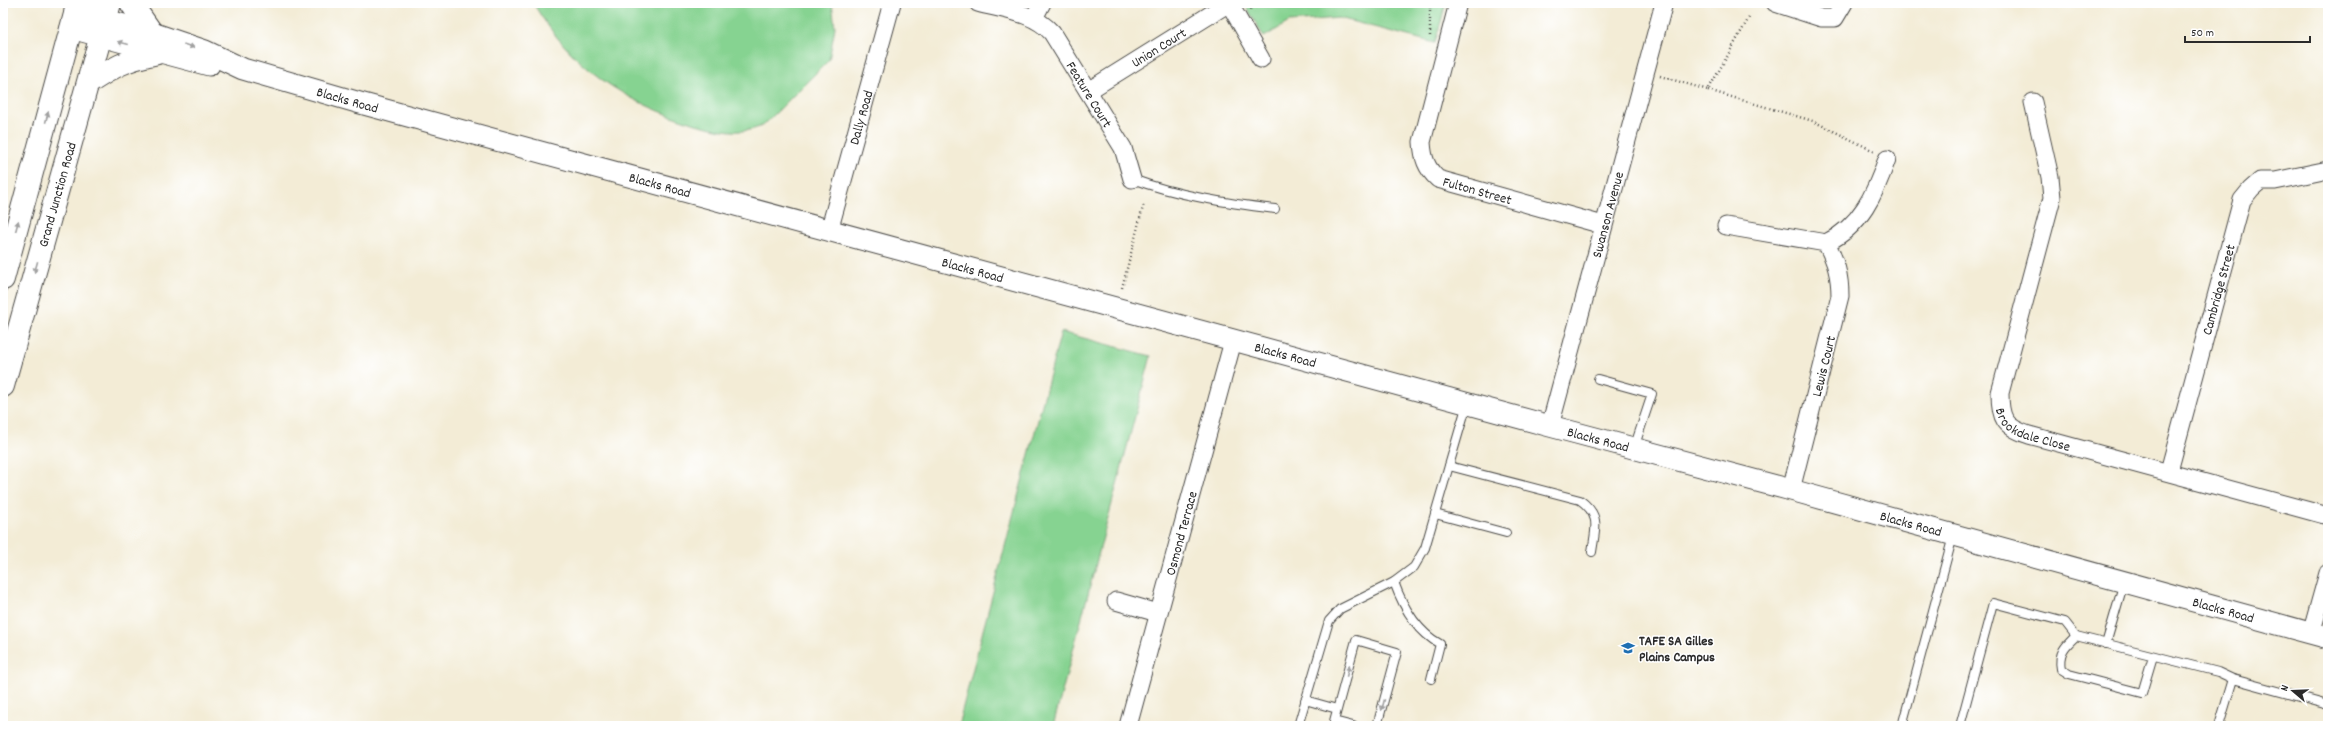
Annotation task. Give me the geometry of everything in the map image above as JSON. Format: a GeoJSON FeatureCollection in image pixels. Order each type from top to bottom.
{"type":"FeatureCollection","features":[{"type":"Feature","properties":{"kind":"highway"},"geometry":{"type":"LineString","coordinates":[[131,3],[152,33]]}},
{"type":"Feature","properties":{"kind":"highway"},"geometry":{"type":"LineString","coordinates":[[3,279],[75,14]]}},
{"type":"Feature","properties":{"kind":"highway","name":"Grand Junction Road"},"geometry":{"type":"LineString","coordinates":[[3,386],[105,20]]}},
{"type":"Feature","properties":{"kind":"street","name":"Dally Road"},"geometry":{"type":"LineString","coordinates":[[829,231],[892,3]]}},
{"type":"Feature","properties":{"kind":"street","name":"Feature Court"},"geometry":{"type":"LineString","coordinates":[[978,3],[1034,18],[1043,23],[1052,33],[1123,148],[1132,179]]}},
{"type":"Feature","properties":{"kind":"street"},"geometry":{"type":"LineString","coordinates":[[1034,18],[1042,3]]}},
{"type":"Feature","properties":{"kind":"street","name":"Union Court"},"geometry":{"type":"LineString","coordinates":[[1088,90],[1229,3],[1261,58]]}},
{"type":"Feature","properties":{"kind":"street","name":"Fulton Street"},"geometry":{"type":"LineString","coordinates":[[1458,3],[1422,142],[1423,156],[1427,169],[1438,179],[1603,224]]}},
{"type":"Feature","properties":{"kind":"street","name":"Swanson Avenue"},"geometry":{"type":"LineString","coordinates":[[1550,426],[1603,224],[1664,3]]}},
{"type":"Feature","properties":{"kind":"street"},"geometry":{"type":"LineString","coordinates":[[1775,3],[1822,18],[1835,18],[1844,3]]}},
{"type":"Feature","properties":{"kind":"street","name":"Blacks Road"},"geometry":{"type":"LineString","coordinates":[[75,14],[105,20],[152,33],[205,51],[243,69],[360,103],[1233,341],[1792,490],[2320,636]]}},
{"type":"Feature","properties":{"kind":"street","name":"Blacks Road"},"geometry":{"type":"LineString","coordinates":[[105,20],[161,53],[200,64],[243,69]]}},
{"type":"Feature","properties":{"kind":"street"},"geometry":{"type":"LineString","coordinates":[[88,84],[113,67],[129,60],[161,53]]}},
{"type":"Feature","properties":{"kind":"street","name":"Brookdale Close"},"geometry":{"type":"LineString","coordinates":[[2033,102],[2050,177],[2052,198],[2000,393],[2000,408],[2003,418],[2008,425],[2017,431],[2029,435],[2169,471],[2328,516]]}},
{"type":"Feature","properties":{"kind":"street"},"geometry":{"type":"LineString","coordinates":[[1726,226],[1826,243],[1842,235],[1866,208],[1877,189],[1881,155]]}},
{"type":"Feature","properties":{"kind":"street","name":"Cambridge Street"},"geometry":{"type":"LineString","coordinates":[[2169,471],[2242,200],[2260,181],[2275,181],[2328,170]]}},
{"type":"Feature","properties":{"kind":"street","name":"Lewis Court"},"geometry":{"type":"LineString","coordinates":[[1792,490],[1840,296],[1840,278],[1835,259],[1826,243]]}},
{"type":"Feature","properties":{"kind":"street","name":"Osmond Terrace"},"geometry":{"type":"LineString","coordinates":[[1128,726],[1233,341]]}},
{"type":"Feature","properties":{"kind":"street"},"geometry":{"type":"LineString","coordinates":[[2320,636],[2328,573]]}},
{"type":"Feature","properties":{"kind":"street"},"geometry":{"type":"LineString","coordinates":[[1116,601],[1158,612]]}},
{"type":"Feature","properties":{"kind":"lane"},"geometry":{"type":"LineString","coordinates":[[1132,179],[1199,198],[1275,209]]}},
{"type":"Feature","properties":{"kind":"lane"},"geometry":{"type":"LineString","coordinates":[[1598,379],[1652,394],[1634,448]]}},
{"type":"Feature","properties":{"kind":"lane"},"geometry":{"type":"LineString","coordinates":[[1298,726],[1329,621],[1340,609],[1394,582],[1414,567],[1425,548],[1467,403]]}},
{"type":"Feature","properties":{"kind":"lane"},"geometry":{"type":"LineString","coordinates":[[1449,466],[1580,500],[1594,512],[1596,521],[1592,552]]}},
{"type":"Feature","properties":{"kind":"lane"},"geometry":{"type":"LineString","coordinates":[[1435,514],[1506,533]]}},
{"type":"Feature","properties":{"kind":"lane"},"geometry":{"type":"LineString","coordinates":[[1902,726],[1954,535]]}},
{"type":"Feature","properties":{"kind":"lane"},"geometry":{"type":"LineString","coordinates":[[1394,582],[1410,616],[1424,634],[1440,644],[1431,679]]}},
{"type":"Feature","properties":{"kind":"lane"},"geometry":{"type":"LineString","coordinates":[[2106,644],[2124,582]]}},
{"type":"Feature","properties":{"kind":"lane"},"geometry":{"type":"LineString","coordinates":[[1960,726],[1992,603],[2065,622],[2076,636],[2218,672],[2233,679],[2328,705]]}},
{"type":"Feature","properties":{"kind":"lane"},"geometry":{"type":"LineString","coordinates":[[2076,636],[2064,646],[2059,659],[2061,669],[2069,674],[2142,693],[2153,656]]}},
{"type":"Feature","properties":{"kind":"lane"},"geometry":{"type":"LineString","coordinates":[[1353,726],[1334,721],[1356,640],[1397,652],[1377,726]]}},
{"type":"Feature","properties":{"kind":"lane"},"geometry":{"type":"LineString","coordinates":[[2219,726],[2233,679]]}},
{"type":"Feature","properties":{"kind":"lane"},"geometry":{"type":"LineString","coordinates":[[1306,700],[1337,709]]}},
{"type":"Feature","properties":{"kind":"path"},"geometry":{"type":"LineString","coordinates":[[1249,10],[1258,3]]}},
{"type":"Feature","properties":{"kind":"path"},"geometry":{"type":"LineString","coordinates":[[1430,3],[1430,41]]}},
{"type":"Feature","properties":{"kind":"path"},"geometry":{"type":"LineString","coordinates":[[1708,90],[1750,16]]}},
{"type":"Feature","properties":{"kind":"path"},"geometry":{"type":"LineString","coordinates":[[1660,76],[1813,121],[1881,155]]}},
{"type":"Feature","properties":{"kind":"path"},"geometry":{"type":"LineString","coordinates":[[1122,288],[1144,203]]}},
{"type":"Feature","properties":{"kind":"green space"},"geometry":{"type":"Polygon","coordinates":[[[533,3],[832,3],[835,27],[829,60],[764,125],[747,130],[730,131],[696,124],[670,115],[646,105],[602,80],[565,46],[548,26],[533,3]]]}},
{"type":"Feature","properties":{"kind":"green space"},"geometry":{"type":"Polygon","coordinates":[[[1244,3],[1446,3],[1435,43],[1339,18],[1289,22],[1264,37],[1244,3]]]}},
{"type":"Feature","properties":{"kind":"green space"},"geometry":{"type":"Polygon","coordinates":[[[1061,332],[1151,356],[1053,726],[958,726],[1061,332]]]}},
{"type":"Feature","properties":{"kind":"place","name":"TAFE SA Gilles Plains Campus"},"geometry":{"type":"Point","coordinates":[1628,648]}}]}
